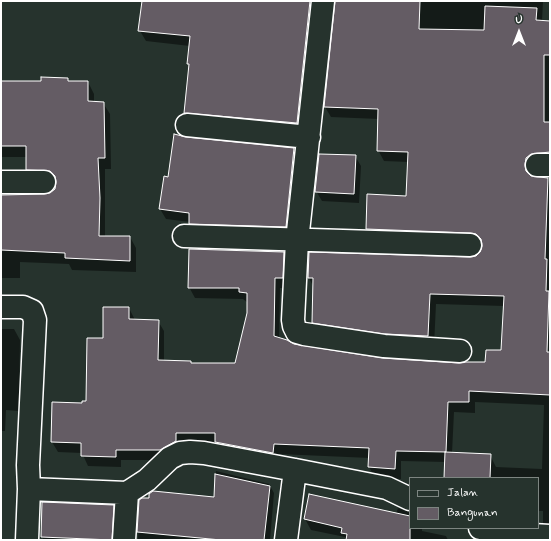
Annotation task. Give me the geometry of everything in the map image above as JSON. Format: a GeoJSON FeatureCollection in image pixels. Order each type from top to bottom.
{"type":"FeatureCollection","features":[{"type":"Feature","properties":{"kind":"street"},"geometry":{"type":"LineString","coordinates":[[323,1],[297,241],[293,320],[297,332],[384,346],[460,351]]}},
{"type":"Feature","properties":{"kind":"street"},"geometry":{"type":"LineString","coordinates":[[187,125],[309,137]]}},
{"type":"Feature","properties":{"kind":"street"},"geometry":{"type":"LineString","coordinates":[[1,182],[44,182]]}},
{"type":"Feature","properties":{"kind":"street"},"geometry":{"type":"LineString","coordinates":[[184,236],[297,241],[470,245]]}},
{"type":"Feature","properties":{"kind":"street"},"geometry":{"type":"LineString","coordinates":[[1,307],[23,307],[32,311],[35,320],[28,465],[29,489],[27,540]]}},
{"type":"Feature","properties":{"kind":"street"},"geometry":{"type":"LineString","coordinates":[[29,489],[127,493],[147,480],[170,458],[180,453],[204,453],[387,488],[409,498]]}},
{"type":"Feature","properties":{"kind":"street"},"geometry":{"type":"LineString","coordinates":[[286,540],[295,470]]}},
{"type":"Feature","properties":{"kind":"street"},"geometry":{"type":"LineString","coordinates":[[124,540],[127,493]]}},
{"type":"Feature","properties":{"kind":"street"},"geometry":{"type":"LineString","coordinates":[[486,529],[515,534],[550,536]]}},
{"type":"Feature","properties":{"kind":"building"},"geometry":{"type":"Polygon","coordinates":[[[142,1],[310,1],[297,123],[184,113],[190,36],[138,31],[142,1]]]}},
{"type":"Feature","properties":{"kind":"building"},"geometry":{"type":"Polygon","coordinates":[[[335,1],[420,1],[419,29],[484,30],[485,6],[537,8],[536,20],[550,21],[550,55],[544,55],[544,122],[550,122],[550,152],[531,154],[526,158],[525,165],[526,171],[531,176],[548,178],[545,259],[547,259],[546,291],[549,291],[547,352],[550,352],[550,395],[469,391],[469,402],[448,402],[446,452],[396,451],[395,469],[368,467],[369,448],[274,444],[273,453],[215,442],[215,433],[176,433],[176,441],[160,450],[116,450],[116,457],[81,456],[81,443],[51,442],[52,402],[82,403],[82,401],[86,401],[87,338],[103,338],[103,307],[129,307],[129,319],[159,320],[158,360],[191,361],[191,363],[235,363],[247,313],[247,293],[239,292],[239,288],[188,288],[189,249],[284,252],[283,278],[275,278],[274,336],[294,344],[382,358],[459,363],[485,362],[486,350],[501,350],[504,296],[430,294],[428,336],[385,334],[312,323],[313,278],[308,278],[309,252],[470,257],[476,256],[480,252],[482,246],[481,239],[476,234],[470,233],[366,229],[367,194],[406,196],[408,152],[377,151],[378,109],[324,107],[335,1]]]}},
{"type":"Feature","properties":{"kind":"building"},"geometry":{"type":"Polygon","coordinates":[[[41,77],[68,78],[68,81],[88,81],[88,101],[104,102],[105,158],[98,158],[100,198],[99,236],[130,236],[130,261],[65,258],[65,253],[1,250],[1,195],[44,194],[50,193],[55,189],[55,176],[50,171],[26,170],[26,146],[1,146],[1,81],[41,81],[41,77]]]}},
{"type":"Feature","properties":{"kind":"building"},"geometry":{"type":"Polygon","coordinates":[[[174,134],[186,137],[294,148],[286,227],[189,224],[189,213],[159,209],[164,176],[168,177],[174,134]]]}},
{"type":"Feature","properties":{"kind":"building"},"geometry":{"type":"Polygon","coordinates":[[[319,154],[356,155],[354,194],[315,192],[319,154]]]}},
{"type":"Feature","properties":{"kind":"building"},"geometry":{"type":"Polygon","coordinates":[[[445,452],[491,454],[490,477],[444,477],[445,452]]]}},
{"type":"Feature","properties":{"kind":"building"},"geometry":{"type":"Polygon","coordinates":[[[215,474],[270,486],[264,540],[221,540],[137,532],[139,500],[142,498],[149,498],[149,494],[153,491],[214,497],[215,474]]]}},
{"type":"Feature","properties":{"kind":"building"},"geometry":{"type":"Polygon","coordinates":[[[309,494],[409,516],[410,540],[346,540],[347,534],[341,533],[342,528],[304,519],[309,494]]]}},
{"type":"Feature","properties":{"kind":"building"},"geometry":{"type":"Polygon","coordinates":[[[42,502],[114,505],[112,540],[41,537],[42,502]]]}}]}
